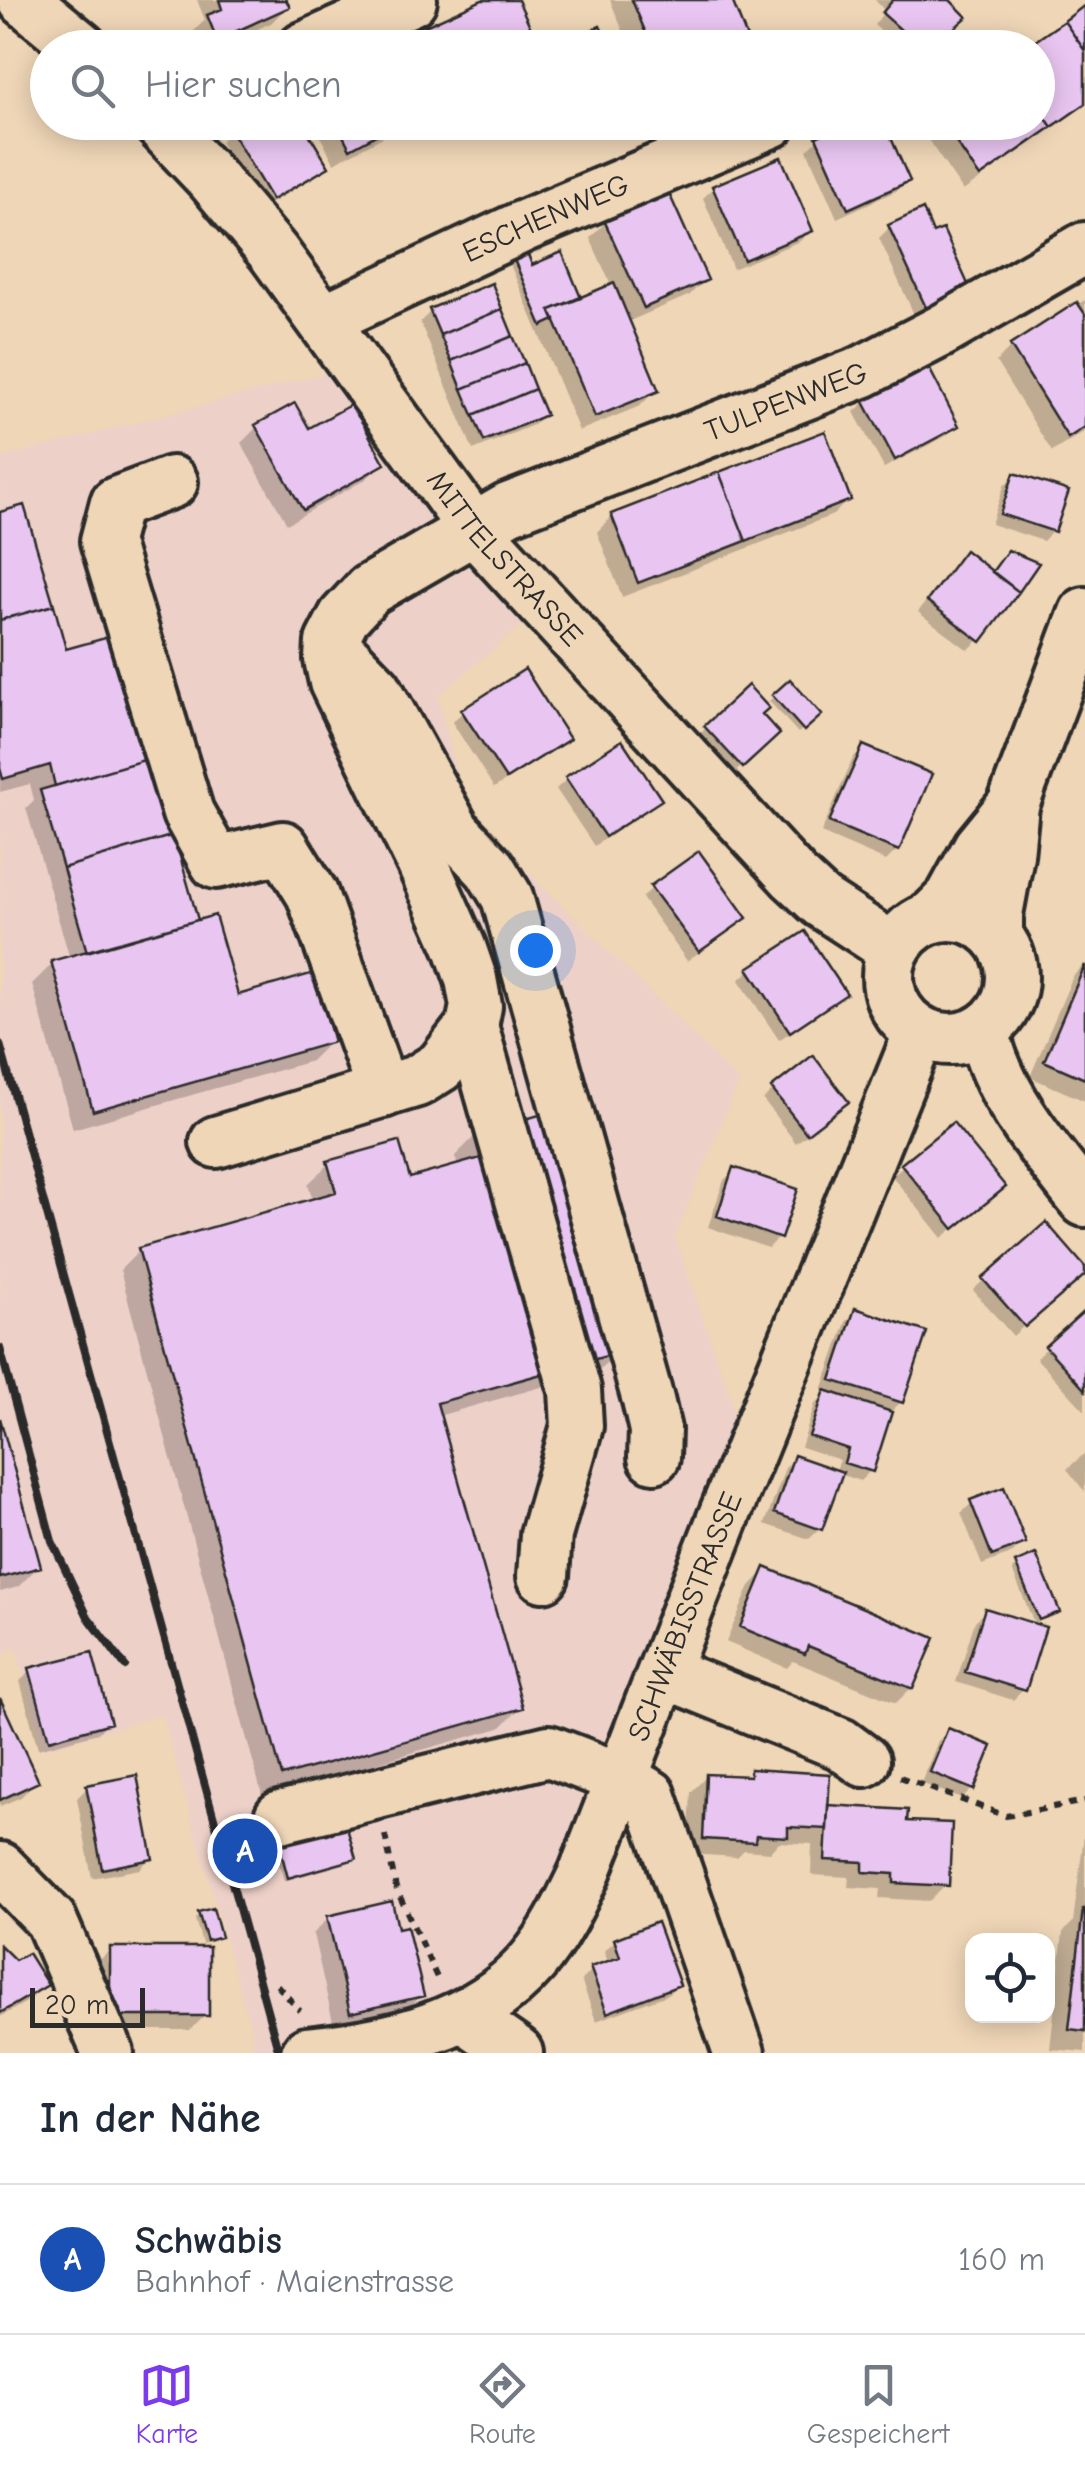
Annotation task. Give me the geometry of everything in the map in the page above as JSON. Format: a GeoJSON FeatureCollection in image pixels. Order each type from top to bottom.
{"type":"FeatureCollection","features":[{"type":"Feature","properties":{"kind":"street"},"geometry":{"type":"LineString","coordinates":[[24,0],[60,30]]}},
{"type":"Feature","properties":{"kind":"street"},"geometry":{"type":"LineString","coordinates":[[344,30],[410,0]]}},
{"type":"Feature","properties":{"kind":"street","name":"MITTELSTRASSE"},"geometry":{"type":"LineString","coordinates":[[175,140],[242,213],[474,529],[794,876],[822,902],[892,949]]}},
{"type":"Feature","properties":{"kind":"street","name":"ESCHENWEG"},"geometry":{"type":"LineString","coordinates":[[323,320],[524,226],[729,140]]}},
{"type":"Feature","properties":{"kind":"street","name":"TULPENWEG"},"geometry":{"type":"LineString","coordinates":[[331,642],[344,617],[369,590],[532,498],[862,372],[1085,248]]}},
{"type":"Feature","properties":{"kind":"street"},"geometry":{"type":"LineString","coordinates":[[172,482],[116,503],[106,541],[188,814],[216,863],[284,847],[312,894],[383,1092]]}},
{"type":"Feature","properties":{"kind":"street"},"geometry":{"type":"LineString","coordinates":[[997,936],[1013,805],[1085,613]]}},
{"type":"Feature","properties":{"kind":"street"},"geometry":{"type":"LineString","coordinates":[[331,642],[335,682],[460,947],[476,1006],[492,1028],[575,1390],[577,1426],[546,1534],[542,1576]]}},
{"type":"Feature","properties":{"kind":"street"},"geometry":{"type":"LineString","coordinates":[[331,642],[376,689],[455,832],[490,870],[507,897],[648,1400],[655,1430],[654,1458]]}},
{"type":"Feature","properties":{"kind":"street"},"geometry":{"type":"LineString","coordinates":[[933,916],[967,916],[984,924],[1007,951],[1012,986],[996,1019],[983,1030],[951,1039],[920,1032],[900,1016],[890,998],[887,977],[892,949],[913,926],[933,916],[951,898],[979,847],[1013,805]]}},
{"type":"Feature","properties":{"kind":"street"},"geometry":{"type":"LineString","coordinates":[[216,1142],[418,1081],[492,1028]]}},
{"type":"Feature","properties":{"kind":"street"},"geometry":{"type":"LineString","coordinates":[[983,1030],[1005,1090],[1085,1201]]}},
{"type":"Feature","properties":{"kind":"street","name":"SCHWÄBISSTRASSE"},"geometry":{"type":"LineString","coordinates":[[307,2053],[378,2044],[464,2016],[509,1984],[548,1941],[584,1874],[920,1032]]}},
{"type":"Feature","properties":{"kind":"street"},"geometry":{"type":"LineString","coordinates":[[664,1672],[841,1744],[864,1761]]}},
{"type":"Feature","properties":{"kind":"street"},"geometry":{"type":"LineString","coordinates":[[280,1817],[549,1751],[622,1779],[650,1795],[738,2053]]}},
{"type":"Feature","properties":{"kind":"street"},"geometry":{"type":"LineString","coordinates":[[0,1868],[50,1920],[108,2053]]}},
{"type":"Feature","properties":{"kind":"street"},"geometry":{"type":"LineString","coordinates":[[464,2016],[516,2053]]}},
{"type":"Feature","properties":{"kind":"path"},"geometry":{"type":"LineString","coordinates":[[864,1761],[915,1784],[1006,1816],[1085,1801]]}},
{"type":"Feature","properties":{"kind":"path"},"geometry":{"type":"LineString","coordinates":[[377,1794],[396,1888],[444,1991],[464,2016]]}},
{"type":"Feature","properties":{"kind":"shaded area"},"geometry":{"type":"Polygon","coordinates":[[[338,370],[543,607],[438,696],[465,809],[739,1081],[675,1237],[749,1453],[531,1964],[308,2053],[253,2053],[253,2037],[162,1715],[43,1749],[16,1647],[0,1654],[0,458],[338,370]]]}},
{"type":"Feature","properties":{"kind":"building"},"geometry":{"type":"Polygon","coordinates":[[[219,0],[286,0],[290,7],[239,30],[213,30],[207,15],[222,9],[219,0]]]}},
{"type":"Feature","properties":{"kind":"building"},"geometry":{"type":"Polygon","coordinates":[[[482,0],[518,0],[532,30],[427,30],[425,26],[482,0]]]}},
{"type":"Feature","properties":{"kind":"building"},"geometry":{"type":"Polygon","coordinates":[[[632,0],[732,0],[744,30],[644,30],[632,0]]]}},
{"type":"Feature","properties":{"kind":"building"},"geometry":{"type":"Polygon","coordinates":[[[893,0],[950,0],[967,17],[952,30],[901,30],[882,13],[893,0]]]}},
{"type":"Feature","properties":{"kind":"building"},"geometry":{"type":"Polygon","coordinates":[[[1085,5],[1085,51],[1064,21],[1085,5]]]}},
{"type":"Feature","properties":{"kind":"building"},"geometry":{"type":"Polygon","coordinates":[[[382,20],[388,30],[361,30],[382,20]]]}},
{"type":"Feature","properties":{"kind":"building"},"geometry":{"type":"Polygon","coordinates":[[[1064,21],[1085,51],[1085,104],[1055,125],[1055,30],[1051,30],[1064,21]]]}},
{"type":"Feature","properties":{"kind":"building"},"geometry":{"type":"Polygon","coordinates":[[[236,140],[313,140],[329,167],[272,200],[236,140]]]}},
{"type":"Feature","properties":{"kind":"building"},"geometry":{"type":"Polygon","coordinates":[[[345,140],[367,140],[350,149],[345,140]]]}},
{"type":"Feature","properties":{"kind":"building"},"geometry":{"type":"Polygon","coordinates":[[[817,140],[892,140],[910,181],[848,209],[817,140]]]}},
{"type":"Feature","properties":{"kind":"building"},"geometry":{"type":"Polygon","coordinates":[[[954,140],[1033,140],[980,177],[954,140]]]}},
{"type":"Feature","properties":{"kind":"building"},"geometry":{"type":"Polygon","coordinates":[[[781,157],[813,231],[744,260],[712,186],[781,157]]]}},
{"type":"Feature","properties":{"kind":"building"},"geometry":{"type":"Polygon","coordinates":[[[668,191],[708,280],[644,308],[604,220],[668,191]]]}},
{"type":"Feature","properties":{"kind":"building"},"geometry":{"type":"Polygon","coordinates":[[[923,209],[933,233],[943,229],[972,293],[928,312],[888,225],[923,209]]]}},
{"type":"Feature","properties":{"kind":"building"},"geometry":{"type":"Polygon","coordinates":[[[526,249],[532,265],[562,252],[581,298],[550,310],[555,320],[542,326],[512,255],[526,249]]]}},
{"type":"Feature","properties":{"kind":"building"},"geometry":{"type":"Polygon","coordinates":[[[492,283],[502,309],[440,335],[429,309],[492,283]]]}},
{"type":"Feature","properties":{"kind":"building"},"geometry":{"type":"Polygon","coordinates":[[[614,283],[659,391],[595,417],[550,310],[614,283]]]}},
{"type":"Feature","properties":{"kind":"building"},"geometry":{"type":"Polygon","coordinates":[[[1077,302],[1085,314],[1085,427],[1068,438],[1010,345],[1077,302]]]}},
{"type":"Feature","properties":{"kind":"building"},"geometry":{"type":"Polygon","coordinates":[[[502,309],[513,336],[451,361],[440,335],[502,309]]]}},
{"type":"Feature","properties":{"kind":"building"},"geometry":{"type":"Polygon","coordinates":[[[513,336],[525,363],[462,389],[451,361],[513,336]]]}},
{"type":"Feature","properties":{"kind":"building"},"geometry":{"type":"Polygon","coordinates":[[[525,363],[535,389],[473,415],[462,389],[525,363]]]}},
{"type":"Feature","properties":{"kind":"building"},"geometry":{"type":"Polygon","coordinates":[[[928,366],[959,426],[895,460],[863,400],[928,366]]]}},
{"type":"Feature","properties":{"kind":"building"},"geometry":{"type":"Polygon","coordinates":[[[535,389],[546,415],[484,441],[473,415],[535,389]]]}},
{"type":"Feature","properties":{"kind":"building"},"geometry":{"type":"Polygon","coordinates":[[[295,403],[309,428],[352,404],[385,464],[303,510],[255,425],[295,403]]]}},
{"type":"Feature","properties":{"kind":"building"},"geometry":{"type":"Polygon","coordinates":[[[825,431],[851,500],[746,541],[719,472],[825,431]]]}},
{"type":"Feature","properties":{"kind":"building"},"geometry":{"type":"Polygon","coordinates":[[[719,472],[746,541],[638,583],[611,514],[719,472]]]}},
{"type":"Feature","properties":{"kind":"building"},"geometry":{"type":"Polygon","coordinates":[[[1014,473],[1069,491],[1055,532],[1000,514],[1014,473]]]}},
{"type":"Feature","properties":{"kind":"building"},"geometry":{"type":"Polygon","coordinates":[[[24,505],[54,605],[0,620],[0,512],[24,505]]]}},
{"type":"Feature","properties":{"kind":"building"},"geometry":{"type":"Polygon","coordinates":[[[965,550],[1019,592],[981,642],[927,601],[965,550]]]}},
{"type":"Feature","properties":{"kind":"building"},"geometry":{"type":"Polygon","coordinates":[[[1008,550],[1039,563],[1019,592],[992,572],[1008,550]]]}},
{"type":"Feature","properties":{"kind":"building"},"geometry":{"type":"Polygon","coordinates":[[[54,605],[66,649],[116,635],[151,758],[55,786],[50,765],[3,779],[0,620],[54,605]]]}},
{"type":"Feature","properties":{"kind":"building"},"geometry":{"type":"Polygon","coordinates":[[[525,669],[570,739],[506,779],[461,710],[525,669]]]}},
{"type":"Feature","properties":{"kind":"building"},"geometry":{"type":"Polygon","coordinates":[[[790,679],[822,715],[804,731],[772,695],[790,679]]]}},
{"type":"Feature","properties":{"kind":"building"},"geometry":{"type":"Polygon","coordinates":[[[748,685],[769,708],[762,714],[780,734],[743,768],[704,726],[748,685]]]}},
{"type":"Feature","properties":{"kind":"building"},"geometry":{"type":"Polygon","coordinates":[[[622,740],[662,800],[605,837],[565,777],[622,740]]]}},
{"type":"Feature","properties":{"kind":"building"},"geometry":{"type":"Polygon","coordinates":[[[863,745],[932,774],[899,851],[829,822],[863,745]]]}},
{"type":"Feature","properties":{"kind":"building"},"geometry":{"type":"Polygon","coordinates":[[[151,758],[174,835],[63,868],[40,790],[151,758]]]}},
{"type":"Feature","properties":{"kind":"building"},"geometry":{"type":"Polygon","coordinates":[[[174,835],[198,920],[87,952],[63,868],[174,835]]]}},
{"type":"Feature","properties":{"kind":"building"},"geometry":{"type":"Polygon","coordinates":[[[699,851],[747,918],[699,952],[650,886],[699,851]]]}},
{"type":"Feature","properties":{"kind":"building"},"geometry":{"type":"Polygon","coordinates":[[[215,915],[238,995],[314,973],[334,1042],[93,1111],[51,961],[215,915]]]}},
{"type":"Feature","properties":{"kind":"building"},"geometry":{"type":"Polygon","coordinates":[[[805,931],[847,994],[790,1032],[748,968],[805,931]]]}},
{"type":"Feature","properties":{"kind":"building"},"geometry":{"type":"Polygon","coordinates":[[[1085,965],[1085,1079],[1044,1061],[1085,965]]]}},
{"type":"Feature","properties":{"kind":"building"},"geometry":{"type":"Polygon","coordinates":[[[813,1055],[849,1102],[807,1134],[771,1088],[813,1055]]]}},
{"type":"Feature","properties":{"kind":"building"},"geometry":{"type":"Polygon","coordinates":[[[553,1111],[621,1352],[437,1403],[523,1708],[282,1776],[138,1248],[336,1192],[327,1161],[399,1141],[410,1178],[481,1158],[474,1134],[553,1111]]]}},
{"type":"Feature","properties":{"kind":"building"},"geometry":{"type":"Polygon","coordinates":[[[953,1122],[1006,1187],[954,1229],[901,1164],[953,1122]]]}},
{"type":"Feature","properties":{"kind":"building"},"geometry":{"type":"Polygon","coordinates":[[[733,1167],[798,1189],[781,1239],[717,1216],[733,1167]]]}},
{"type":"Feature","properties":{"kind":"building"},"geometry":{"type":"Polygon","coordinates":[[[1046,1222],[1085,1267],[1085,1275],[1025,1327],[982,1278],[1046,1222]]]}},
{"type":"Feature","properties":{"kind":"building"},"geometry":{"type":"Polygon","coordinates":[[[855,1308],[927,1332],[903,1403],[831,1380],[855,1308]]]}},
{"type":"Feature","properties":{"kind":"building"},"geometry":{"type":"Polygon","coordinates":[[[1085,1310],[1085,1390],[1045,1346],[1085,1310]]]}},
{"type":"Feature","properties":{"kind":"building"},"geometry":{"type":"Polygon","coordinates":[[[825,1390],[892,1412],[873,1472],[844,1463],[848,1449],[809,1436],[825,1390]]]}},
{"type":"Feature","properties":{"kind":"building"},"geometry":{"type":"Polygon","coordinates":[[[0,1418],[41,1567],[0,1578],[0,1418]]]}},
{"type":"Feature","properties":{"kind":"building"},"geometry":{"type":"Polygon","coordinates":[[[794,1455],[843,1472],[822,1530],[774,1513],[794,1455]]]}},
{"type":"Feature","properties":{"kind":"building"},"geometry":{"type":"Polygon","coordinates":[[[1004,1487],[1026,1543],[992,1556],[970,1500],[1004,1487]]]}},
{"type":"Feature","properties":{"kind":"building"},"geometry":{"type":"Polygon","coordinates":[[[1036,1554],[1060,1612],[1039,1620],[1015,1563],[1036,1554]]]}},
{"type":"Feature","properties":{"kind":"building"},"geometry":{"type":"Polygon","coordinates":[[[765,1567],[935,1638],[913,1689],[808,1646],[805,1654],[740,1627],[765,1567]]]}},
{"type":"Feature","properties":{"kind":"building"},"geometry":{"type":"Polygon","coordinates":[[[985,1608],[1046,1627],[1026,1691],[965,1672],[985,1608]]]}},
{"type":"Feature","properties":{"kind":"building"},"geometry":{"type":"Polygon","coordinates":[[[92,1652],[111,1723],[49,1740],[29,1668],[92,1652]]]}},
{"type":"Feature","properties":{"kind":"building"},"geometry":{"type":"Polygon","coordinates":[[[0,1698],[39,1782],[0,1800],[0,1698]]]}},
{"type":"Feature","properties":{"kind":"building"},"geometry":{"type":"Polygon","coordinates":[[[948,1728],[992,1746],[974,1790],[930,1772],[948,1728]]]}},
{"type":"Feature","properties":{"kind":"building"},"geometry":{"type":"Polygon","coordinates":[[[750,1769],[830,1774],[827,1829],[788,1827],[788,1837],[756,1835],[755,1842],[703,1839],[706,1774],[750,1776],[750,1769]]]}},
{"type":"Feature","properties":{"kind":"building"},"geometry":{"type":"Polygon","coordinates":[[[137,1775],[153,1859],[102,1869],[86,1785],[137,1775]]]}},
{"type":"Feature","properties":{"kind":"building"},"geometry":{"type":"Polygon","coordinates":[[[828,1805],[908,1810],[907,1821],[952,1823],[949,1886],[894,1883],[894,1874],[863,1872],[863,1862],[825,1860],[828,1805]]]}},
{"type":"Feature","properties":{"kind":"building"},"geometry":{"type":"Polygon","coordinates":[[[345,1821],[356,1859],[288,1878],[278,1840],[345,1821]]]}},
{"type":"Feature","properties":{"kind":"building"},"geometry":{"type":"Polygon","coordinates":[[[263,1829],[270,1857],[260,1861],[252,1832],[263,1829]]]}},
{"type":"Feature","properties":{"kind":"building"},"geometry":{"type":"Polygon","coordinates":[[[392,1901],[398,1928],[407,1926],[424,1996],[350,2013],[327,1916],[392,1901]]]}},
{"type":"Feature","properties":{"kind":"building"},"geometry":{"type":"Polygon","coordinates":[[[213,1908],[221,1937],[207,1941],[198,1912],[213,1908]]]}},
{"type":"Feature","properties":{"kind":"building"},"geometry":{"type":"Polygon","coordinates":[[[1085,1909],[1085,2031],[1069,2029],[1085,1909]]]}},
{"type":"Feature","properties":{"kind":"building"},"geometry":{"type":"Polygon","coordinates":[[[657,1922],[680,1985],[607,2013],[590,1967],[620,1957],[614,1939],[657,1922]]]}},
{"type":"Feature","properties":{"kind":"building"},"geometry":{"type":"Polygon","coordinates":[[[0,1945],[15,1960],[28,1953],[48,1985],[0,2013],[0,1945]]]}},
{"type":"Feature","properties":{"kind":"building"},"geometry":{"type":"Polygon","coordinates":[[[110,1947],[209,1947],[209,2016],[110,2016],[110,1947]]]}},
{"type":"Feature","properties":{"kind":"railway"},"geometry":{"type":"LineString","coordinates":[[0,1044],[279,2053]]}},
{"type":"Feature","properties":{"kind":"railway"},"geometry":{"type":"LineString","coordinates":[[0,1348],[52,1541],[88,1617],[125,1666]]}},
{"type":"Feature","properties":{"kind":"place","name":"Schwäbis"},"geometry":{"type":"Point","coordinates":[245,1851]}}]}
